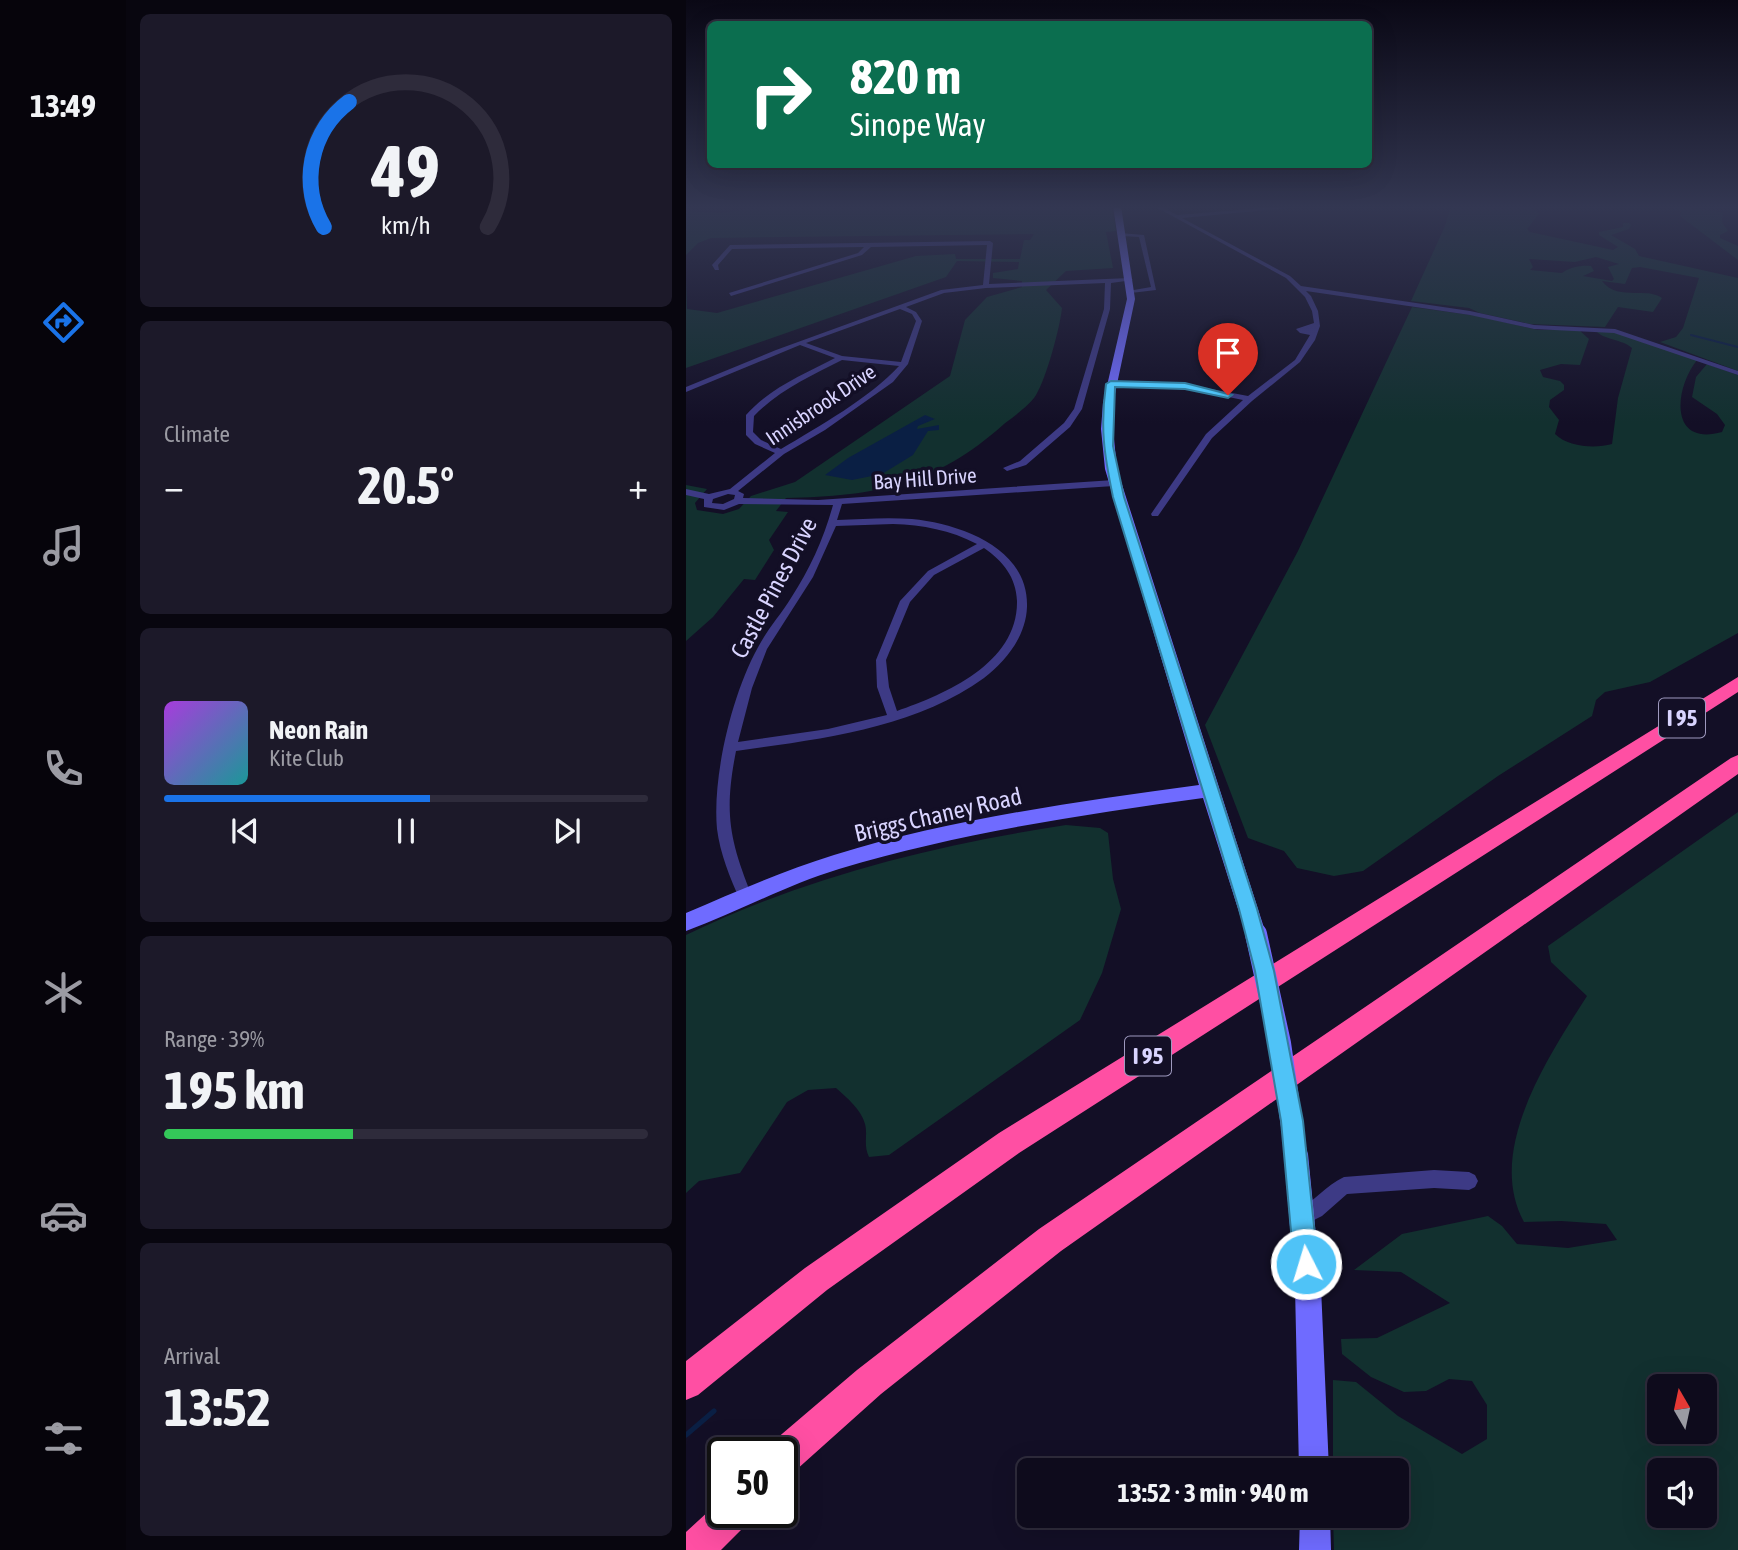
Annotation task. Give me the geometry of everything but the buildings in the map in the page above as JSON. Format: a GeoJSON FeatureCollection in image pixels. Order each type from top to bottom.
{"type":"FeatureCollection","features":[{"type":"Feature","properties":{"kind":"highway","name":"I 95"},"geometry":{"type":"LineString","coordinates":[[686,1383],[816,1279],[1009,1143],[1738,683]]}},
{"type":"Feature","properties":{"kind":"highway"},"geometry":{"type":"LineString","coordinates":[[798,1444],[869,1382],[1050,1240],[1738,762]]}},
{"type":"Feature","properties":{"kind":"highway"},"geometry":{"type":"LineString","coordinates":[[798,1449],[869,1382]]}},
{"type":"Feature","properties":{"kind":"highway"},"geometry":{"type":"LineString","coordinates":[[686,1546],[707,1527]]}},
{"type":"Feature","properties":{"kind":"highway"},"geometry":{"type":"LineString","coordinates":[[695,1550],[717,1528]]}},
{"type":"Feature","properties":{"kind":"main road"},"geometry":{"type":"LineString","coordinates":[[1129,278],[1128,321],[1111,384],[1107,429],[1114,483],[1256,934],[1280,1043],[1302,1217],[1312,1369],[1314,1458]]}},
{"type":"Feature","properties":{"kind":"main road","name":"Briggs Chaney Road"},"geometry":{"type":"LineString","coordinates":[[686,922],[784,880],[917,840],[1015,821],[1209,790]]}},
{"type":"Feature","properties":{"kind":"main road"},"geometry":{"type":"LineString","coordinates":[[1315,1528],[1315,1550]]}},
{"type":"Feature","properties":{"kind":"street"},"geometry":{"type":"LineString","coordinates":[[731,294],[773,278]]}},
{"type":"Feature","properties":{"kind":"street"},"geometry":{"type":"LineString","coordinates":[[986,286],[987,278]]}},
{"type":"Feature","properties":{"kind":"street"},"geometry":{"type":"LineString","coordinates":[[686,390],[800,343],[943,291],[986,286],[1108,281],[1154,289],[1151,278]]}},
{"type":"Feature","properties":{"kind":"street"},"geometry":{"type":"LineString","coordinates":[[1156,514],[1209,436],[1297,360],[1316,330],[1313,305],[1301,288],[1289,278]]}},
{"type":"Feature","properties":{"kind":"street"},"geometry":{"type":"LineString","coordinates":[[1007,468],[1023,463],[1067,425],[1078,409],[1105,318],[1108,281]]}},
{"type":"Feature","properties":{"kind":"street"},"geometry":{"type":"LineString","coordinates":[[1301,288],[1470,313],[1534,327],[1615,331],[1738,373]]}},
{"type":"Feature","properties":{"kind":"street","name":"Innisbrook Drive"},"geometry":{"type":"LineString","coordinates":[[733,491],[781,452],[822,428],[890,380],[904,364],[919,321],[914,313],[900,306]]}},
{"type":"Feature","properties":{"kind":"street"},"geometry":{"type":"LineString","coordinates":[[800,343],[841,358],[904,364]]}},
{"type":"Feature","properties":{"kind":"street"},"geometry":{"type":"LineString","coordinates":[[781,452],[758,442],[749,433],[750,415],[758,405],[841,358]]}},
{"type":"Feature","properties":{"kind":"street"},"geometry":{"type":"LineString","coordinates":[[1111,384],[1185,386],[1249,399]]}},
{"type":"Feature","properties":{"kind":"street","name":"Bay Hill Drive"},"geometry":{"type":"LineString","coordinates":[[738,501],[793,504],[838,502],[1114,483]]}},
{"type":"Feature","properties":{"kind":"street"},"geometry":{"type":"LineString","coordinates":[[733,491],[741,496],[738,501],[724,508],[713,508],[706,503],[709,497],[717,493],[733,491]]}},
{"type":"Feature","properties":{"kind":"street"},"geometry":{"type":"LineString","coordinates":[[686,492],[709,497]]}},
{"type":"Feature","properties":{"kind":"street","name":"Castle Pines Drive"},"geometry":{"type":"LineString","coordinates":[[745,896],[728,850],[722,810],[731,747],[754,665],[762,648],[805,583],[833,523],[838,502]]}},
{"type":"Feature","properties":{"kind":"street"},"geometry":{"type":"LineString","coordinates":[[731,747],[846,730],[921,709],[992,666],[1016,634],[1022,604],[1017,574],[1004,558],[985,544],[962,532],[934,523],[897,520],[833,523]]}},
{"type":"Feature","properties":{"kind":"street"},"geometry":{"type":"LineString","coordinates":[[893,717],[883,687],[881,660],[905,601],[931,573],[985,544]]}},
{"type":"Feature","properties":{"kind":"street"},"geometry":{"type":"LineString","coordinates":[[1302,1217],[1321,1209],[1334,1193],[1344,1186],[1434,1179],[1469,1181]]}},
{"type":"Feature","properties":{"kind":"green space"},"geometry":{"type":"Polygon","coordinates":[[[686,278],[687,309],[717,313],[838,278],[942,278],[686,368],[686,278]]]}},
{"type":"Feature","properties":{"kind":"green space"},"geometry":{"type":"Polygon","coordinates":[[[996,278],[1058,278],[1046,290],[1062,308],[1044,377],[1036,395],[1025,407],[978,445],[953,461],[902,484],[848,494],[786,498],[776,511],[788,512],[769,540],[774,550],[755,580],[744,579],[713,617],[686,641],[686,485],[707,489],[695,503],[697,510],[723,514],[739,509],[751,496],[795,482],[950,376],[965,320],[987,297],[1022,287],[1022,281],[996,278]]]}},
{"type":"Feature","properties":{"kind":"green space"},"geometry":{"type":"Polygon","coordinates":[[[1421,278],[1597,278],[1612,281],[1614,278],[1627,278],[1625,284],[1602,281],[1616,291],[1648,293],[1662,298],[1653,312],[1618,307],[1605,327],[1530,324],[1469,308],[1411,301],[1421,278]]]}},
{"type":"Feature","properties":{"kind":"green space"},"geometry":{"type":"Polygon","coordinates":[[[1699,278],[1738,278],[1738,371],[1660,342],[1676,337],[1683,328],[1699,278]]]}},
{"type":"Feature","properties":{"kind":"green space"},"geometry":{"type":"Polygon","coordinates":[[[1412,307],[1478,316],[1538,330],[1579,330],[1589,339],[1580,365],[1561,364],[1540,370],[1543,377],[1560,381],[1564,385],[1564,390],[1550,400],[1549,407],[1559,420],[1555,434],[1574,444],[1612,444],[1618,398],[1632,348],[1596,331],[1618,332],[1697,360],[1689,372],[1681,399],[1681,412],[1692,431],[1705,434],[1722,432],[1725,425],[1717,414],[1692,397],[1696,377],[1707,364],[1738,375],[1738,633],[1650,682],[1605,692],[1596,700],[1592,716],[1498,776],[1363,871],[1334,876],[1297,868],[1284,851],[1248,838],[1205,725],[1298,551],[1412,307]]]}},
{"type":"Feature","properties":{"kind":"green space"},"geometry":{"type":"Polygon","coordinates":[[[1738,812],[1738,1550],[1334,1550],[1333,1528],[1409,1528],[1409,1458],[1333,1458],[1333,1380],[1356,1382],[1398,1416],[1462,1454],[1487,1439],[1487,1405],[1472,1381],[1449,1379],[1426,1391],[1404,1392],[1371,1377],[1342,1354],[1341,1339],[1377,1338],[1450,1303],[1401,1272],[1354,1270],[1402,1234],[1488,1216],[1502,1226],[1517,1244],[1568,1248],[1617,1240],[1606,1224],[1524,1222],[1514,1194],[1512,1165],[1526,1105],[1555,1047],[1587,996],[1551,962],[1548,946],[1738,812]]]}},
{"type":"Feature","properties":{"kind":"green space"},"geometry":{"type":"Polygon","coordinates":[[[1066,825],[1100,828],[1108,833],[1113,879],[1121,909],[1102,973],[1080,1020],[889,1155],[869,1157],[863,1119],[853,1104],[836,1088],[808,1090],[787,1102],[740,1173],[699,1181],[686,1193],[686,935],[777,896],[872,866],[968,842],[1066,825]]]}},
{"type":"Feature","properties":{"kind":"water"},"geometry":{"type":"Polygon","coordinates":[[[925,415],[935,419],[918,426],[917,429],[939,425],[939,430],[928,431],[913,455],[882,474],[852,480],[825,475],[848,458],[925,415]]]}},
{"type":"Feature","properties":{"kind":"waterway"},"geometry":{"type":"LineString","coordinates":[[1691,335],[1738,347]]}},
{"type":"Feature","properties":{"kind":"waterway"},"geometry":{"type":"LineString","coordinates":[[686,1435],[714,1411]]}},
{"type":"Feature","properties":{"kind":"route"},"geometry":{"type":"LineString","coordinates":[[1228,395],[1185,386],[1111,384],[1107,412],[1108,446],[1118,497],[1248,909],[1265,971],[1292,1121],[1306,1264]]}}]}
